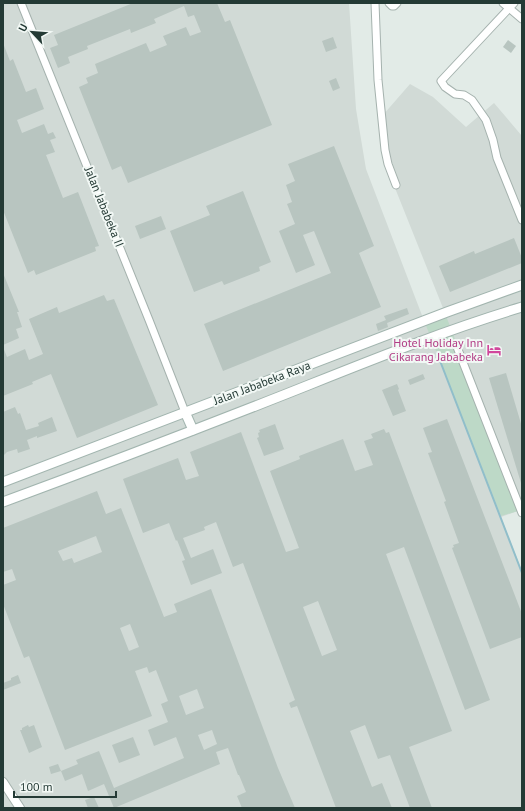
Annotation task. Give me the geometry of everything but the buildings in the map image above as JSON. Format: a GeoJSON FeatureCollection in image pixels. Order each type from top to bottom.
{"type":"FeatureCollection","features":[{"type":"Feature","properties":{"kind":"main road","name":"Jalan Jababeka Raya"},"geometry":{"type":"LineString","coordinates":[[3,482],[446,312],[522,286]]}},
{"type":"Feature","properties":{"kind":"main road","name":"Jalan Jababeka Raya"},"geometry":{"type":"LineString","coordinates":[[3,502],[193,430],[415,343],[494,315],[522,307]]}},
{"type":"Feature","properties":{"kind":"main road"},"geometry":{"type":"LineString","coordinates":[[185,412],[193,430]]}},
{"type":"Feature","properties":{"kind":"street","name":"Jalan Jababeka II"},"geometry":{"type":"LineString","coordinates":[[21,3],[185,412]]}},
{"type":"Feature","properties":{"kind":"street"},"geometry":{"type":"LineString","coordinates":[[375,3],[378,80],[385,150],[388,164],[396,185]]}},
{"type":"Feature","properties":{"kind":"street"},"geometry":{"type":"LineString","coordinates":[[389,3],[394,6],[397,3]]}},
{"type":"Feature","properties":{"kind":"street"},"geometry":{"type":"LineString","coordinates":[[503,3],[511,6],[522,19]]}},
{"type":"Feature","properties":{"kind":"street"},"geometry":{"type":"LineString","coordinates":[[511,6],[440,81],[445,87],[455,94],[464,95],[472,100],[486,120],[497,158],[522,220]]}},
{"type":"Feature","properties":{"kind":"street"},"geometry":{"type":"LineString","coordinates":[[457,346],[522,513]]}},
{"type":"Feature","properties":{"kind":"street"},"geometry":{"type":"LineString","coordinates":[[3,782],[20,808]]}},
{"type":"Feature","properties":{"kind":"shaded area"},"geometry":{"type":"Polygon","coordinates":[[[3,3],[349,3],[356,109],[366,169],[423,318],[443,308],[387,168],[383,115],[410,84],[433,97],[466,127],[494,103],[522,136],[522,512],[521,510],[501,517],[522,571],[522,808],[3,808],[3,3]]]}},
{"type":"Feature","properties":{"kind":"green space"},"geometry":{"type":"Polygon","coordinates":[[[443,308],[521,510],[501,516],[423,318],[443,308]]]}},
{"type":"Feature","properties":{"kind":"waterway"},"geometry":{"type":"LineString","coordinates":[[437,353],[522,573]]}},
{"type":"Feature","properties":{"kind":"place","name":"Hotel Holiday Inn Cikarang Jababeka"},"geometry":{"type":"Point","coordinates":[494,350]}}]}
